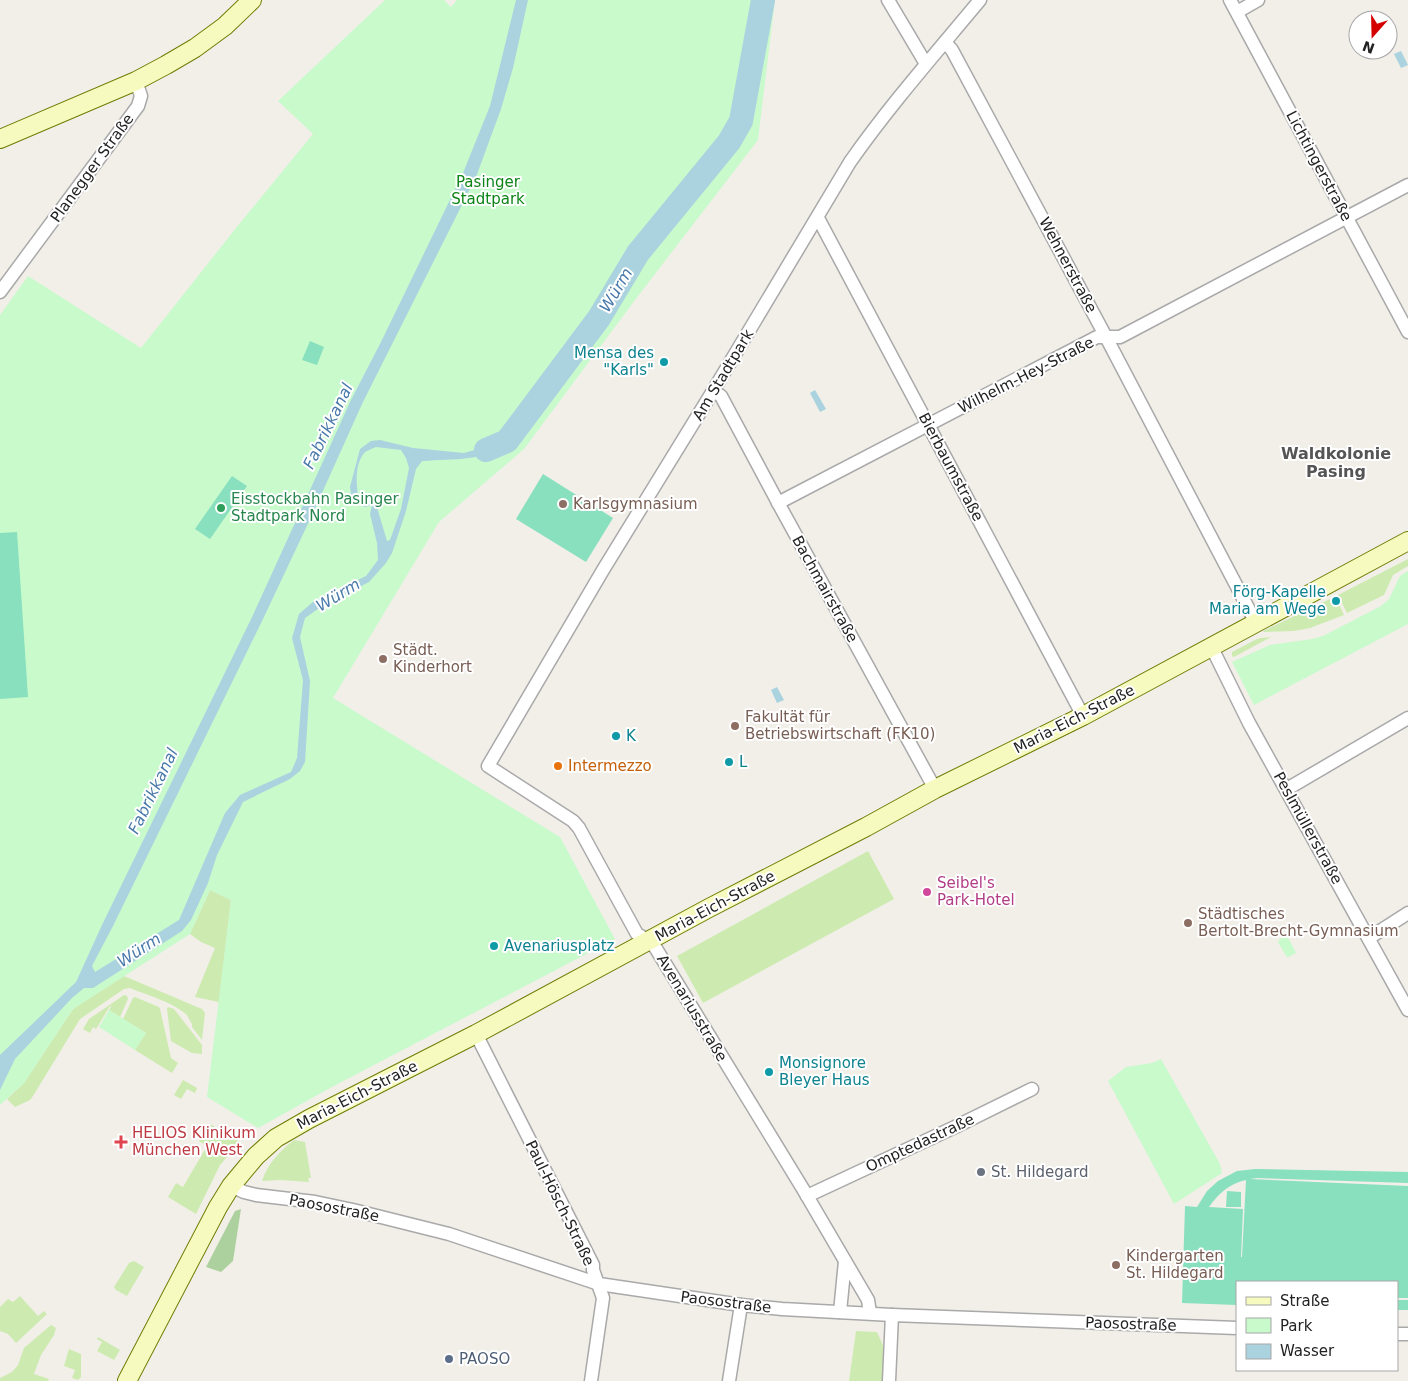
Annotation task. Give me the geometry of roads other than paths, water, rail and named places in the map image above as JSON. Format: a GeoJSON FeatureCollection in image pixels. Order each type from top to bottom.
{"type":"FeatureCollection","features":[{"type":"Feature","properties":{"kind":"street"},"geometry":{"type":"LineString","coordinates":[[0,138],[136,81],[195,48],[224,26],[252,0]]}},
{"type":"Feature","properties":{"kind":"street"},"geometry":{"type":"LineString","coordinates":[[888,0],[926,64]]}},
{"type":"Feature","properties":{"kind":"street","name":"Am Stadtpark"},"geometry":{"type":"LineString","coordinates":[[488,766],[601,573],[818,218],[850,162],[926,64],[980,0]]}},
{"type":"Feature","properties":{"kind":"street","name":"Lichtingerstraße"},"geometry":{"type":"LineString","coordinates":[[1230,0],[1408,332]]}},
{"type":"Feature","properties":{"kind":"street"},"geometry":{"type":"LineString","coordinates":[[1237,12],[1258,0]]}},
{"type":"Feature","properties":{"kind":"street","name":"Wehnerstraße"},"geometry":{"type":"LineString","coordinates":[[945,42],[952,50],[1106,337],[1256,623]]}},
{"type":"Feature","properties":{"kind":"street","name":"Planegger Straße"},"geometry":{"type":"LineString","coordinates":[[0,292],[138,106],[141,96],[136,81]]}},
{"type":"Feature","properties":{"kind":"street","name":"Wilhelm-Hey-Straße"},"geometry":{"type":"LineString","coordinates":[[778,503],[1097,337],[1120,336],[1408,185]]}},
{"type":"Feature","properties":{"kind":"street","name":"Bierbaumstraße"},"geometry":{"type":"LineString","coordinates":[[818,218],[1083,716]]}},
{"type":"Feature","properties":{"kind":"street","name":"Bachmairstraße"},"geometry":{"type":"LineString","coordinates":[[713,391],[720,396],[935,789]]}},
{"type":"Feature","properties":{"kind":"street","name":"Maria-Eich-Straße"},"geometry":{"type":"LineString","coordinates":[[127,1381],[218,1207],[231,1186],[264,1148],[291,1129],[346,1099],[476,1034],[935,789],[1083,716],[1408,540]]}},
{"type":"Feature","properties":{"kind":"street","name":"Peslmüllerstraße"},"geometry":{"type":"LineString","coordinates":[[1211,646],[1249,723],[1408,1010]]}},
{"type":"Feature","properties":{"kind":"street"},"geometry":{"type":"LineString","coordinates":[[1287,789],[1408,718]]}},
{"type":"Feature","properties":{"kind":"street","name":"Avenariusstraße"},"geometry":{"type":"LineString","coordinates":[[488,766],[573,821],[579,828],[637,934],[649,941],[658,952],[807,1196],[868,1300],[870,1313]]}},
{"type":"Feature","properties":{"kind":"street"},"geometry":{"type":"LineString","coordinates":[[1369,938],[1408,913]]}},
{"type":"Feature","properties":{"kind":"street","name":"Paul-Hösch-Straße"},"geometry":{"type":"LineString","coordinates":[[476,1034],[594,1265],[593,1270],[603,1298],[591,1381]]}},
{"type":"Feature","properties":{"kind":"street","name":"Omptedastraße"},"geometry":{"type":"LineString","coordinates":[[807,1196],[1032,1089]]}},
{"type":"Feature","properties":{"kind":"street","name":"Paosostraße"},"geometry":{"type":"LineString","coordinates":[[231,1186],[256,1195],[324,1204],[449,1234],[599,1284],[782,1309],[1236,1328]]}},
{"type":"Feature","properties":{"kind":"street"},"geometry":{"type":"LineString","coordinates":[[840,1312],[845,1261]]}},
{"type":"Feature","properties":{"kind":"street"},"geometry":{"type":"LineString","coordinates":[[729,1381],[741,1304]]}},
{"type":"Feature","properties":{"kind":"street"},"geometry":{"type":"LineString","coordinates":[[889,1381],[892,1315]]}},
{"type":"Feature","properties":{"kind":"water"},"geometry":{"type":"Polygon","coordinates":[[[516,0],[528,0],[513,68],[501,109],[476,177],[362,404],[263,619],[92,966],[95,972],[179,920],[225,813],[240,795],[291,772],[297,758],[303,680],[292,638],[299,614],[314,601],[366,576],[378,560],[377,543],[370,514],[372,505],[365,507],[352,501],[350,487],[360,449],[371,441],[380,440],[413,448],[464,453],[492,445],[509,431],[516,435],[506,444],[484,455],[460,459],[422,461],[416,469],[406,511],[392,553],[386,563],[369,582],[325,604],[305,618],[300,637],[310,681],[305,762],[300,771],[290,779],[243,802],[217,855],[208,883],[191,920],[182,931],[93,988],[84,988],[72,998],[15,1059],[0,1090],[0,1055],[76,982],[253,615],[351,400],[463,173],[490,106],[516,0]],[[376,447],[365,452],[358,467],[358,495],[376,504],[387,541],[390,540],[401,509],[409,468],[401,450],[376,447]]]}},
{"type":"Feature","properties":{"kind":"water"},"geometry":{"type":"Polygon","coordinates":[[[1401,51],[1408,65],[1401,68],[1397,60],[1398,52],[1401,51]]]}},
{"type":"Feature","properties":{"kind":"water"},"geometry":{"type":"Polygon","coordinates":[[[815,390],[826,409],[820,412],[810,393],[815,390]]]}},
{"type":"Feature","properties":{"kind":"water"},"geometry":{"type":"Polygon","coordinates":[[[777,687],[784,700],[777,703],[771,690],[777,687]]]}},
{"type":"Feature","properties":{"kind":"waterway","name":"Würm"},"geometry":{"type":"LineString","coordinates":[[486,450],[507,441],[599,318],[638,253],[729,142],[741,121],[763,0]]}},
{"type":"Feature","properties":{"kind":"place","name":"Mensa des \"Karls\""},"geometry":{"type":"Point","coordinates":[664,362]}},
{"type":"Feature","properties":{"kind":"place","name":"Karlsgymnasium"},"geometry":{"type":"Point","coordinates":[563,504]}},
{"type":"Feature","properties":{"kind":"place","name":"Eisstockbahn Pasinger Stadtpark Nord"},"geometry":{"type":"Point","coordinates":[221,508]}},
{"type":"Feature","properties":{"kind":"place","name":"Förg-Kapelle Maria am Wege"},"geometry":{"type":"Point","coordinates":[1336,601]}},
{"type":"Feature","properties":{"kind":"place","name":"Städt. Kinderhort"},"geometry":{"type":"Point","coordinates":[383,659]}},
{"type":"Feature","properties":{"kind":"place","name":"Fakultät für Betriebswirtschaft (FK10)"},"geometry":{"type":"Point","coordinates":[735,726]}},
{"type":"Feature","properties":{"kind":"place","name":"K"},"geometry":{"type":"Point","coordinates":[616,736]}},
{"type":"Feature","properties":{"kind":"place","name":"L"},"geometry":{"type":"Point","coordinates":[729,762]}},
{"type":"Feature","properties":{"kind":"place","name":"Intermezzo"},"geometry":{"type":"Point","coordinates":[558,766]}},
{"type":"Feature","properties":{"kind":"place","name":"Seibel's Park-Hotel"},"geometry":{"type":"Point","coordinates":[927,892]}},
{"type":"Feature","properties":{"kind":"place","name":"Städtisches Bertolt-Brecht-Gymnasium"},"geometry":{"type":"Point","coordinates":[1188,923]}},
{"type":"Feature","properties":{"kind":"place","name":"Avenariusplatz"},"geometry":{"type":"Point","coordinates":[494,946]}},
{"type":"Feature","properties":{"kind":"place","name":"Monsignore Bleyer Haus"},"geometry":{"type":"Point","coordinates":[769,1072]}},
{"type":"Feature","properties":{"kind":"place","name":"HELIOS Klinikum München West"},"geometry":{"type":"Point","coordinates":[121,1142]}},
{"type":"Feature","properties":{"kind":"place","name":"St. Hildegard"},"geometry":{"type":"Point","coordinates":[981,1172]}},
{"type":"Feature","properties":{"kind":"place","name":"Kindergarten St. Hildegard"},"geometry":{"type":"Point","coordinates":[1116,1265]}},
{"type":"Feature","properties":{"kind":"place","name":"PAOSO"},"geometry":{"type":"Point","coordinates":[449,1359]}},
{"type":"Feature","properties":{"kind":"district","name":"Waldkolonie Pasing"},"geometry":{"type":"Point","coordinates":[1336,462]}},
{"type":"Feature","properties":{"kind":"park label","name":"Pasinger Stadtpark"},"geometry":{"type":"Point","coordinates":[488,190]}},
{"type":"Feature","properties":{"kind":"water label","name":"Fabrikkanal"},"geometry":{"type":"Point","coordinates":[328,426]}},
{"type":"Feature","properties":{"kind":"water label","name":"Fabrikkanal"},"geometry":{"type":"Point","coordinates":[153,791]}}]}
